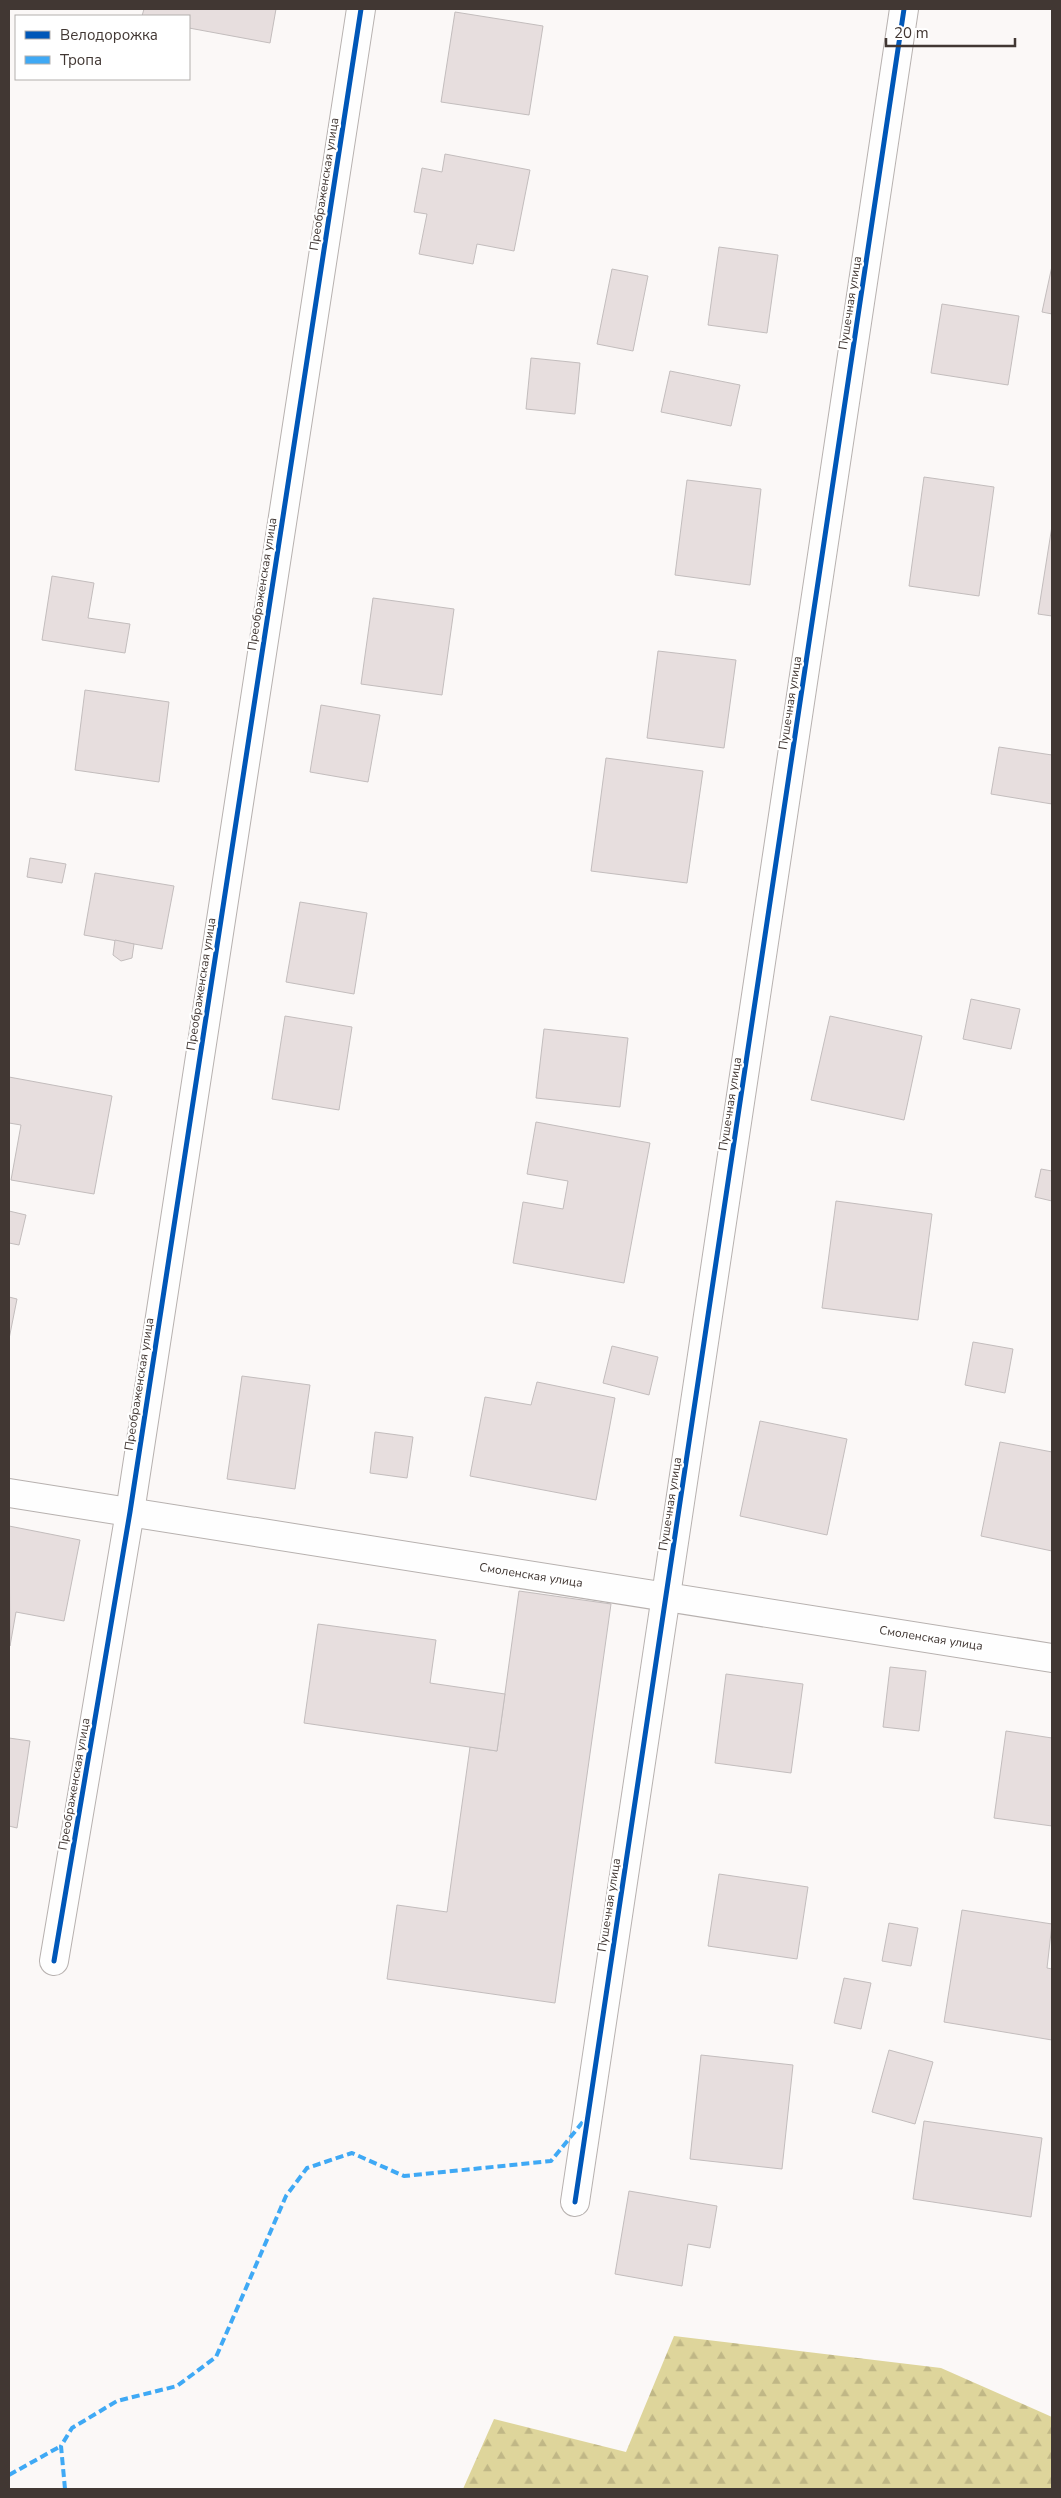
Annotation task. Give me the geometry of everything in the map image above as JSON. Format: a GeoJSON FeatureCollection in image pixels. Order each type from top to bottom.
{"type":"FeatureCollection","features":[{"type":"Feature","properties":{"kind":"street","name":"Преображенская улица"},"geometry":{"type":"LineString","coordinates":[[54,1962],[130,1512],[361,9]]}},
{"type":"Feature","properties":{"kind":"street","name":"Пушечная улица"},"geometry":{"type":"LineString","coordinates":[[575,2202],[904,9]]}},
{"type":"Feature","properties":{"kind":"street","name":"Смоленская улица"},"geometry":{"type":"LineString","coordinates":[[9,1493],[1052,1658]]}},
{"type":"Feature","properties":{"kind":"green space"},"geometry":{"type":"Polygon","coordinates":[[[674,2336],[941,2368],[1052,2417],[1052,2489],[463,2489],[494,2419],[626,2452],[674,2336]]]}},
{"type":"Feature","properties":{"kind":"building"},"geometry":{"type":"Polygon","coordinates":[[[144,9],[276,9],[270,43],[190,28],[190,15],[142,15],[144,9]]]}},
{"type":"Feature","properties":{"kind":"building"},"geometry":{"type":"Polygon","coordinates":[[[455,12],[543,26],[529,115],[441,102],[455,12]]]}},
{"type":"Feature","properties":{"kind":"building"},"geometry":{"type":"Polygon","coordinates":[[[445,154],[530,170],[514,251],[477,244],[473,264],[419,254],[427,214],[414,212],[422,168],[442,172],[445,154]]]}},
{"type":"Feature","properties":{"kind":"building"},"geometry":{"type":"Polygon","coordinates":[[[719,247],[778,255],[767,333],[708,325],[719,247]]]}},
{"type":"Feature","properties":{"kind":"building"},"geometry":{"type":"Polygon","coordinates":[[[1052,266],[1052,314],[1042,312],[1052,266]]]}},
{"type":"Feature","properties":{"kind":"building"},"geometry":{"type":"Polygon","coordinates":[[[612,269],[648,276],[633,351],[597,344],[612,269]]]}},
{"type":"Feature","properties":{"kind":"building"},"geometry":{"type":"Polygon","coordinates":[[[942,304],[1019,316],[1008,385],[931,373],[942,304]]]}},
{"type":"Feature","properties":{"kind":"building"},"geometry":{"type":"Polygon","coordinates":[[[531,358],[580,363],[575,414],[526,409],[531,358]]]}},
{"type":"Feature","properties":{"kind":"building"},"geometry":{"type":"Polygon","coordinates":[[[670,371],[740,385],[731,426],[661,412],[670,371]]]}},
{"type":"Feature","properties":{"kind":"building"},"geometry":{"type":"Polygon","coordinates":[[[924,477],[994,487],[979,596],[909,586],[924,477]]]}},
{"type":"Feature","properties":{"kind":"building"},"geometry":{"type":"Polygon","coordinates":[[[687,480],[761,489],[750,585],[675,575],[687,480]]]}},
{"type":"Feature","properties":{"kind":"building"},"geometry":{"type":"Polygon","coordinates":[[[1052,526],[1052,616],[1038,614],[1052,526]]]}},
{"type":"Feature","properties":{"kind":"building"},"geometry":{"type":"Polygon","coordinates":[[[52,576],[94,583],[88,618],[130,624],[125,653],[42,640],[52,576]]]}},
{"type":"Feature","properties":{"kind":"building"},"geometry":{"type":"Polygon","coordinates":[[[373,598],[454,609],[442,695],[361,684],[373,598]]]}},
{"type":"Feature","properties":{"kind":"building"},"geometry":{"type":"Polygon","coordinates":[[[658,651],[736,660],[724,748],[647,738],[658,651]]]}},
{"type":"Feature","properties":{"kind":"building"},"geometry":{"type":"Polygon","coordinates":[[[85,690],[169,702],[159,782],[75,770],[85,690]]]}},
{"type":"Feature","properties":{"kind":"building"},"geometry":{"type":"Polygon","coordinates":[[[321,705],[380,715],[368,782],[310,772],[321,705]]]}},
{"type":"Feature","properties":{"kind":"building"},"geometry":{"type":"Polygon","coordinates":[[[999,747],[1052,755],[1052,804],[991,794],[999,747]]]}},
{"type":"Feature","properties":{"kind":"building"},"geometry":{"type":"Polygon","coordinates":[[[606,758],[703,771],[687,883],[591,871],[606,758]]]}},
{"type":"Feature","properties":{"kind":"building"},"geometry":{"type":"Polygon","coordinates":[[[30,858],[66,864],[62,883],[27,877],[30,858]]]}},
{"type":"Feature","properties":{"kind":"building"},"geometry":{"type":"Polygon","coordinates":[[[95,873],[174,886],[162,949],[84,935],[95,873]]]}},
{"type":"Feature","properties":{"kind":"building"},"geometry":{"type":"Polygon","coordinates":[[[300,902],[367,913],[354,994],[286,982],[300,902]]]}},
{"type":"Feature","properties":{"kind":"building"},"geometry":{"type":"Polygon","coordinates":[[[115,940],[134,944],[132,958],[121,961],[113,955],[115,940]]]}},
{"type":"Feature","properties":{"kind":"building"},"geometry":{"type":"Polygon","coordinates":[[[971,999],[1020,1009],[1011,1049],[963,1039],[971,999]]]}},
{"type":"Feature","properties":{"kind":"building"},"geometry":{"type":"Polygon","coordinates":[[[285,1016],[352,1027],[339,1110],[272,1099],[285,1016]]]}},
{"type":"Feature","properties":{"kind":"building"},"geometry":{"type":"Polygon","coordinates":[[[830,1016],[922,1036],[904,1120],[811,1100],[830,1016]]]}},
{"type":"Feature","properties":{"kind":"building"},"geometry":{"type":"Polygon","coordinates":[[[544,1029],[628,1038],[620,1107],[536,1098],[544,1029]]]}},
{"type":"Feature","properties":{"kind":"building"},"geometry":{"type":"Polygon","coordinates":[[[9,1077],[112,1096],[94,1194],[11,1180],[21,1125],[9,1123],[9,1077]]]}},
{"type":"Feature","properties":{"kind":"building"},"geometry":{"type":"Polygon","coordinates":[[[536,1122],[650,1143],[624,1283],[513,1263],[523,1202],[563,1209],[568,1181],[527,1174],[536,1122]]]}},
{"type":"Feature","properties":{"kind":"building"},"geometry":{"type":"Polygon","coordinates":[[[1041,1169],[1052,1171],[1052,1201],[1035,1197],[1041,1169]]]}},
{"type":"Feature","properties":{"kind":"building"},"geometry":{"type":"Polygon","coordinates":[[[836,1201],[932,1214],[918,1320],[822,1308],[836,1201]]]}},
{"type":"Feature","properties":{"kind":"building"},"geometry":{"type":"Polygon","coordinates":[[[9,1211],[26,1215],[19,1245],[9,1243],[9,1211]]]}},
{"type":"Feature","properties":{"kind":"building"},"geometry":{"type":"Polygon","coordinates":[[[9,1297],[17,1299],[9,1339],[9,1297]]]}},
{"type":"Feature","properties":{"kind":"building"},"geometry":{"type":"Polygon","coordinates":[[[973,1342],[1013,1349],[1005,1393],[965,1385],[973,1342]]]}},
{"type":"Feature","properties":{"kind":"building"},"geometry":{"type":"Polygon","coordinates":[[[612,1346],[658,1357],[649,1395],[603,1383],[612,1346]]]}},
{"type":"Feature","properties":{"kind":"building"},"geometry":{"type":"Polygon","coordinates":[[[242,1376],[310,1385],[295,1489],[227,1479],[242,1376]]]}},
{"type":"Feature","properties":{"kind":"building"},"geometry":{"type":"Polygon","coordinates":[[[537,1382],[615,1398],[596,1500],[470,1476],[485,1397],[531,1405],[537,1382]]]}},
{"type":"Feature","properties":{"kind":"building"},"geometry":{"type":"Polygon","coordinates":[[[760,1421],[847,1439],[827,1535],[740,1516],[760,1421]]]}},
{"type":"Feature","properties":{"kind":"building"},"geometry":{"type":"Polygon","coordinates":[[[375,1432],[413,1437],[407,1478],[370,1473],[375,1432]]]}},
{"type":"Feature","properties":{"kind":"building"},"geometry":{"type":"Polygon","coordinates":[[[1000,1442],[1052,1452],[1052,1551],[981,1536],[1000,1442]]]}},
{"type":"Feature","properties":{"kind":"building"},"geometry":{"type":"Polygon","coordinates":[[[9,1526],[80,1540],[64,1621],[16,1612],[10,1646],[9,1526]]]}},
{"type":"Feature","properties":{"kind":"building"},"geometry":{"type":"Polygon","coordinates":[[[519,1591],[611,1604],[555,2003],[387,1979],[397,1905],[447,1912],[470,1747],[497,1751],[519,1591]]]}},
{"type":"Feature","properties":{"kind":"building"},"geometry":{"type":"Polygon","coordinates":[[[318,1624],[436,1640],[430,1683],[505,1694],[497,1751],[304,1723],[318,1624]]]}},
{"type":"Feature","properties":{"kind":"building"},"geometry":{"type":"Polygon","coordinates":[[[890,1667],[926,1671],[919,1731],[883,1727],[890,1667]]]}},
{"type":"Feature","properties":{"kind":"building"},"geometry":{"type":"Polygon","coordinates":[[[726,1674],[803,1684],[791,1773],[715,1763],[726,1674]]]}},
{"type":"Feature","properties":{"kind":"building"},"geometry":{"type":"Polygon","coordinates":[[[1006,1731],[1052,1738],[1052,1826],[994,1818],[1006,1731]]]}},
{"type":"Feature","properties":{"kind":"building"},"geometry":{"type":"Polygon","coordinates":[[[9,1738],[30,1741],[17,1828],[9,1826],[9,1738]]]}},
{"type":"Feature","properties":{"kind":"building"},"geometry":{"type":"Polygon","coordinates":[[[719,1874],[808,1887],[797,1959],[708,1946],[719,1874]]]}},
{"type":"Feature","properties":{"kind":"building"},"geometry":{"type":"Polygon","coordinates":[[[962,1910],[1052,1924],[1047,1968],[1052,1969],[1052,2040],[944,2022],[962,1910]]]}},
{"type":"Feature","properties":{"kind":"building"},"geometry":{"type":"Polygon","coordinates":[[[889,1923],[918,1928],[911,1966],[882,1961],[889,1923]]]}},
{"type":"Feature","properties":{"kind":"building"},"geometry":{"type":"Polygon","coordinates":[[[844,1978],[871,1983],[861,2029],[834,2023],[844,1978]]]}},
{"type":"Feature","properties":{"kind":"building"},"geometry":{"type":"Polygon","coordinates":[[[889,2050],[933,2062],[915,2124],[872,2112],[889,2050]]]}},
{"type":"Feature","properties":{"kind":"building"},"geometry":{"type":"Polygon","coordinates":[[[701,2055],[793,2065],[782,2169],[690,2159],[701,2055]]]}},
{"type":"Feature","properties":{"kind":"building"},"geometry":{"type":"Polygon","coordinates":[[[924,2121],[1042,2138],[1031,2217],[913,2199],[924,2121]]]}},
{"type":"Feature","properties":{"kind":"building"},"geometry":{"type":"Polygon","coordinates":[[[629,2191],[717,2206],[710,2248],[688,2244],[682,2286],[615,2274],[629,2191]]]}},
{"type":"Feature","properties":{"kind":"marked path"},"geometry":{"type":"LineString","coordinates":[[65,2489],[61,2446],[72,2428],[117,2401],[177,2386],[216,2357],[286,2196],[307,2168],[352,2153],[404,2176],[551,2161],[586,2118]]}},
{"type":"Feature","properties":{"kind":"marked path"},"geometry":{"type":"LineString","coordinates":[[9,2475],[61,2446]]}},
{"type":"Feature","properties":{"kind":"cycle path"},"geometry":{"type":"LineString","coordinates":[[54,1961],[130,1512],[361,9]]}},
{"type":"Feature","properties":{"kind":"cycle path"},"geometry":{"type":"LineString","coordinates":[[575,2202],[904,9]]}}]}
